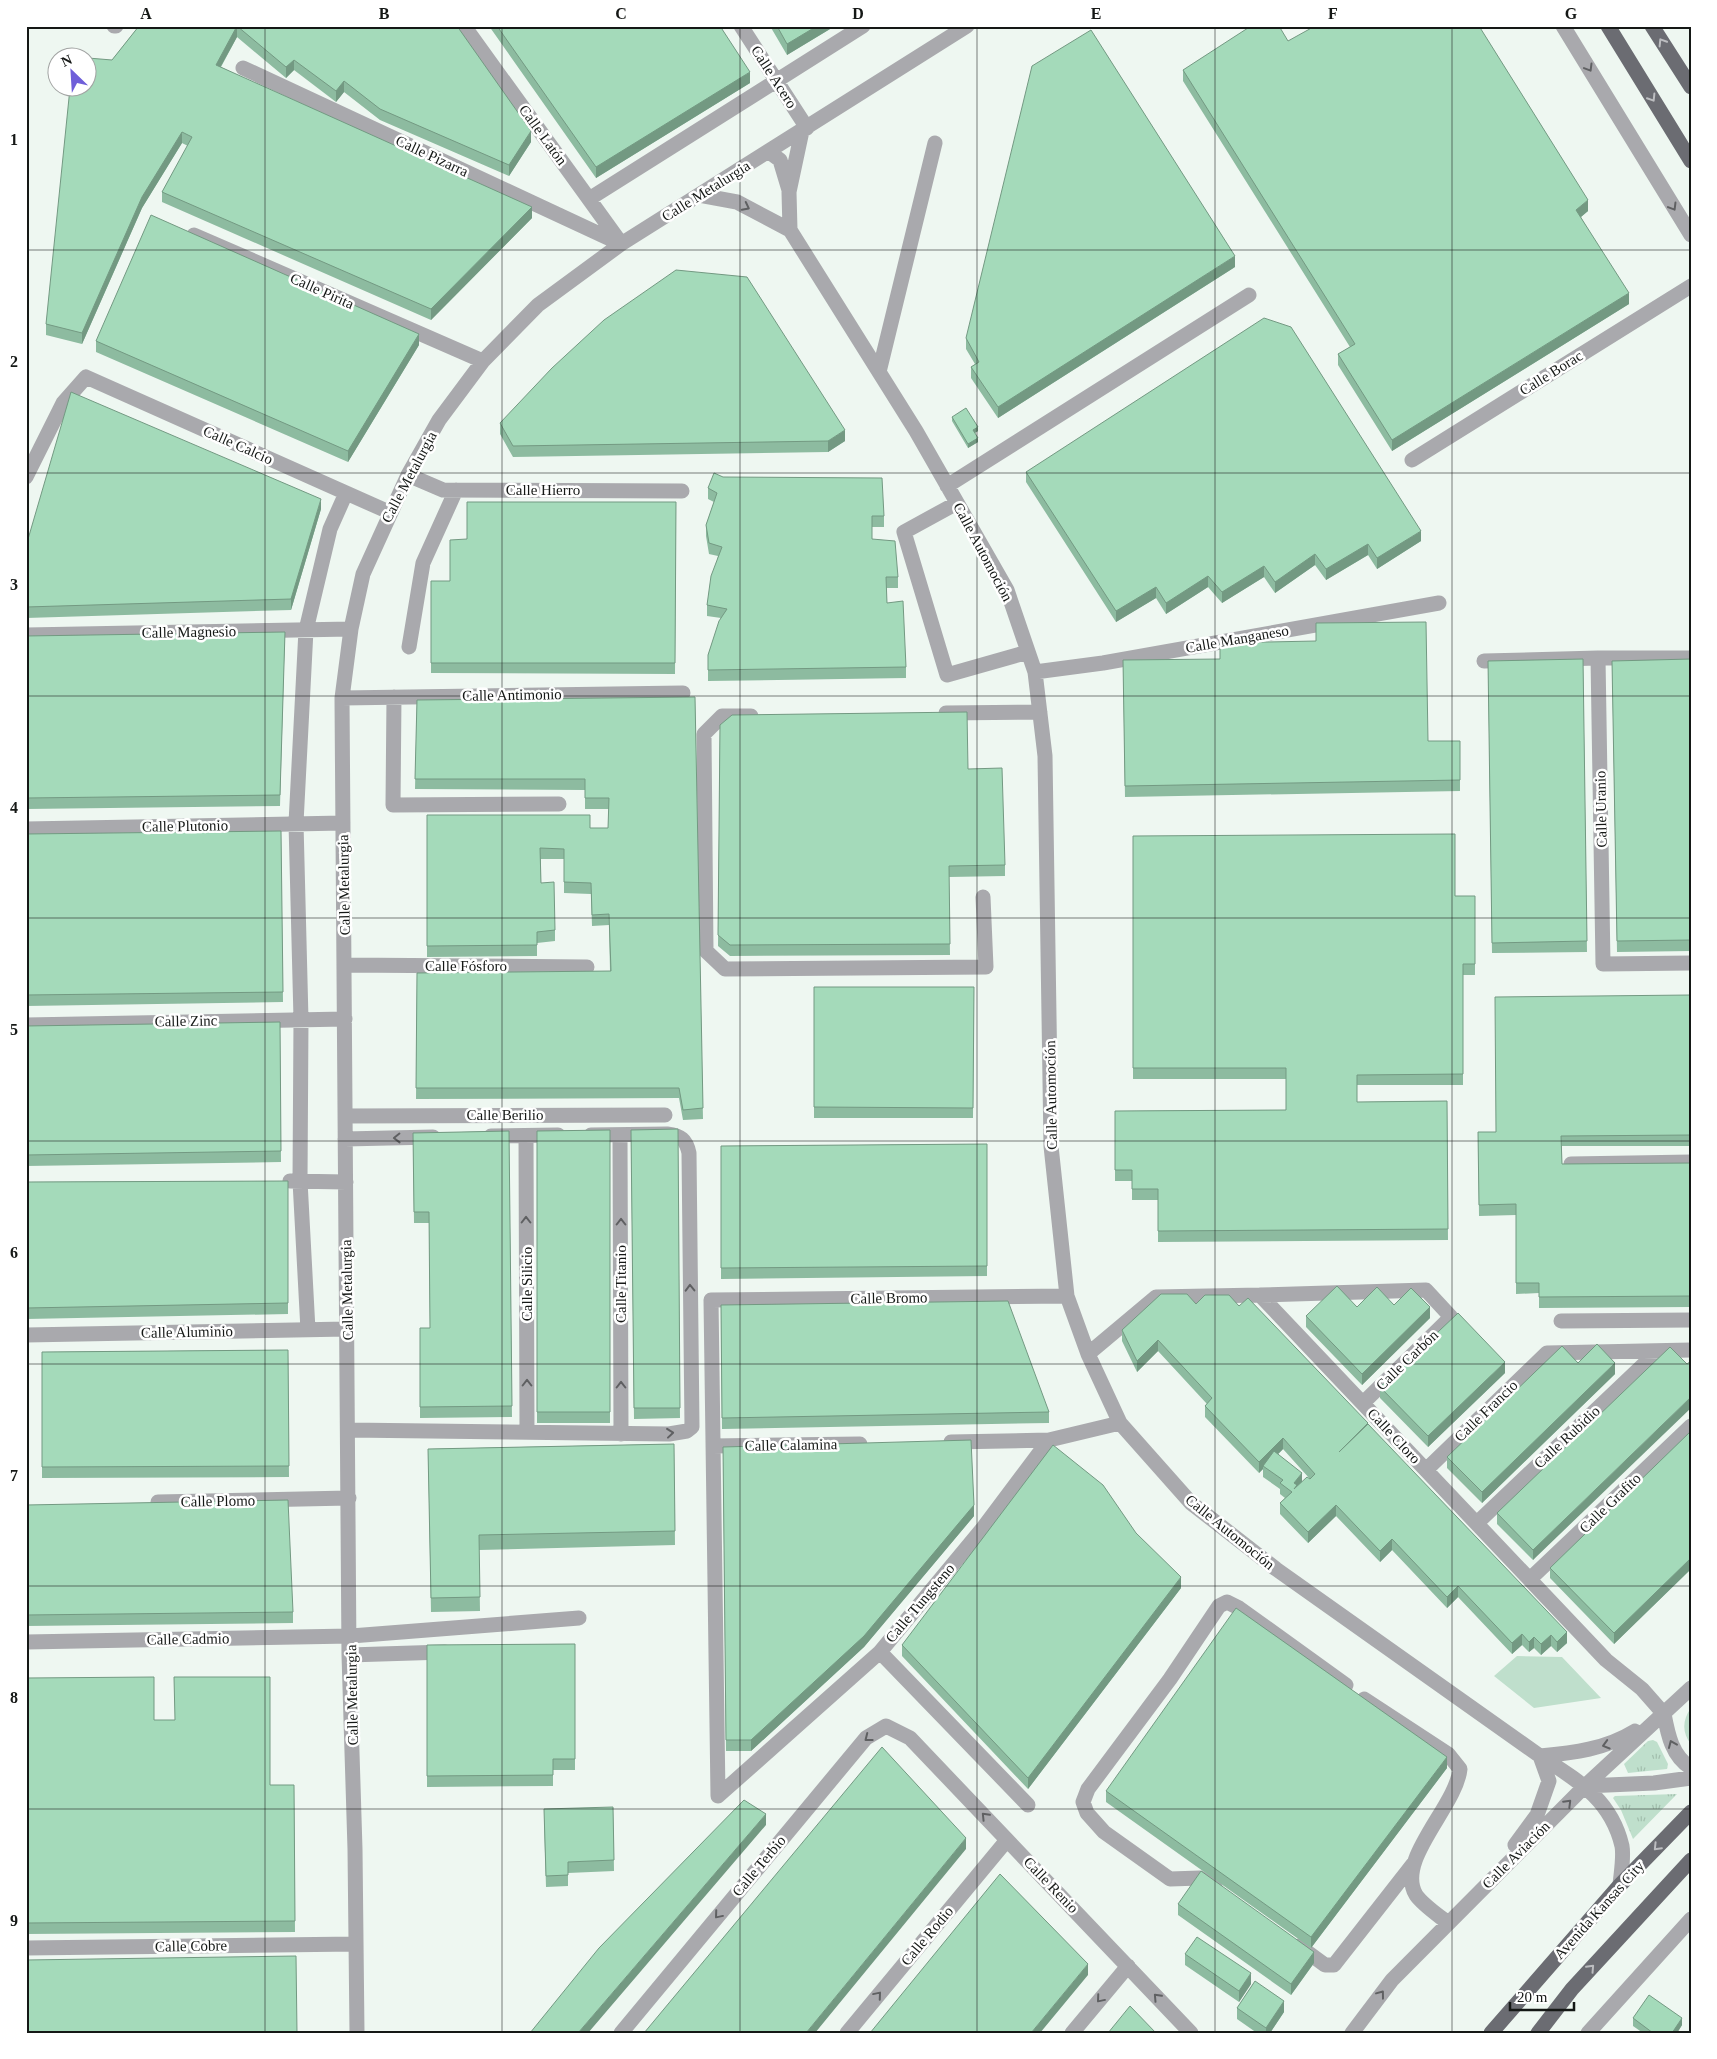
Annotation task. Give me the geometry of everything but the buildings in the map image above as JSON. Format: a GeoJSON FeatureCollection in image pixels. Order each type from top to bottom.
{"type":"FeatureCollection","features":[{"type":"Feature","properties":{"kind":"main road"},"geometry":{"type":"LineString","coordinates":[[1608,26],[1691,160]]}},
{"type":"Feature","properties":{"kind":"main road"},"geometry":{"type":"LineString","coordinates":[[1652,26],[1691,87]]}},
{"type":"Feature","properties":{"kind":"main road","name":"Avenida Kansas City"},"geometry":{"type":"LineString","coordinates":[[1491,2033],[1506,2013],[1620,1885],[1691,1812]]}},
{"type":"Feature","properties":{"kind":"main road"},"geometry":{"type":"LineString","coordinates":[[1538,2033],[1572,1989],[1691,1860]]}},
{"type":"Feature","properties":{"kind":"street","name":"Calle Latón"},"geometry":{"type":"LineString","coordinates":[[464,26],[621,244]]}},
{"type":"Feature","properties":{"kind":"street","name":"Calle Acero"},"geometry":{"type":"LineString","coordinates":[[741,26],[805,129]]}},
{"type":"Feature","properties":{"kind":"street"},"geometry":{"type":"LineString","coordinates":[[589,199],[863,26]]}},
{"type":"Feature","properties":{"kind":"street","name":"Calle Metalurgia"},"geometry":{"type":"LineString","coordinates":[[357,2033],[350,1655],[342,698],[351,629],[362,574],[408,475],[439,420],[483,361],[538,305],[621,244],[967,26]]}},
{"type":"Feature","properties":{"kind":"street"},"geometry":{"type":"LineString","coordinates":[[1564,26],[1691,235]]}},
{"type":"Feature","properties":{"kind":"street","name":"Calle Pizarra"},"geometry":{"type":"LineString","coordinates":[[243,68],[621,244]]}},
{"type":"Feature","properties":{"kind":"street"},"geometry":{"type":"LineString","coordinates":[[789,192],[805,129]]}},
{"type":"Feature","properties":{"kind":"street"},"geometry":{"type":"LineString","coordinates":[[879,372],[935,143]]}},
{"type":"Feature","properties":{"kind":"street"},"geometry":{"type":"LineString","coordinates":[[699,195],[737,202],[790,230],[789,192],[780,160],[769,152]]}},
{"type":"Feature","properties":{"kind":"street","name":"Calle Pirita"},"geometry":{"type":"LineString","coordinates":[[179,228],[483,361]]}},
{"type":"Feature","properties":{"kind":"street","name":"Calle Automoción"},"geometry":{"type":"LineString","coordinates":[[790,230],[948,486],[1007,590],[1035,672],[1045,756],[1051,1146],[1067,1296],[1088,1354],[1120,1423],[1191,1503],[1276,1569],[1585,1786],[1608,1811],[1622,1847],[1620,1885]]}},
{"type":"Feature","properties":{"kind":"street","name":"Calle Borac"},"geometry":{"type":"LineString","coordinates":[[1412,460],[1691,286]]}},
{"type":"Feature","properties":{"kind":"street"},"geometry":{"type":"LineString","coordinates":[[948,486],[1249,295]]}},
{"type":"Feature","properties":{"kind":"street","name":"Calle Calcio"},"geometry":{"type":"LineString","coordinates":[[26,477],[63,403],[86,377],[390,512]]}},
{"type":"Feature","properties":{"kind":"street","name":"Calle Hierro"},"geometry":{"type":"LineString","coordinates":[[408,475],[443,490],[682,491]]}},
{"type":"Feature","properties":{"kind":"street"},"geometry":{"type":"LineString","coordinates":[[409,647],[423,563],[456,490]]}},
{"type":"Feature","properties":{"kind":"street"},"geometry":{"type":"LineString","coordinates":[[308,1330],[300,1181],[301,1019],[296,823],[306,630],[330,529],[346,493]]}},
{"type":"Feature","properties":{"kind":"street"},"geometry":{"type":"LineString","coordinates":[[957,503],[904,532],[947,675],[1028,652]]}},
{"type":"Feature","properties":{"kind":"street","name":"Calle Manganeso"},"geometry":{"type":"LineString","coordinates":[[1035,672],[1104,663],[1439,604]]}},
{"type":"Feature","properties":{"kind":"street","name":"Calle Magnesio"},"geometry":{"type":"LineString","coordinates":[[26,634],[351,629]]}},
{"type":"Feature","properties":{"kind":"street","name":"Calle Uranio"},"geometry":{"type":"LineString","coordinates":[[1598,658],[1603,964],[1691,963]]}},
{"type":"Feature","properties":{"kind":"street"},"geometry":{"type":"LineString","coordinates":[[1484,661],[1691,658]]}},
{"type":"Feature","properties":{"kind":"street","name":"Calle Antimonio"},"geometry":{"type":"LineString","coordinates":[[342,698],[683,692]]}},
{"type":"Feature","properties":{"kind":"street"},"geometry":{"type":"LineString","coordinates":[[394,697],[392,805],[559,804]]}},
{"type":"Feature","properties":{"kind":"street"},"geometry":{"type":"LineString","coordinates":[[936,713],[1040,712]]}},
{"type":"Feature","properties":{"kind":"street"},"geometry":{"type":"LineString","coordinates":[[761,716],[722,716],[704,734],[706,950],[725,969],[986,967],[982,897]]}},
{"type":"Feature","properties":{"kind":"street","name":"Calle Plutonio"},"geometry":{"type":"LineString","coordinates":[[26,829],[343,823]]}},
{"type":"Feature","properties":{"kind":"street","name":"Calle Fósforo"},"geometry":{"type":"LineString","coordinates":[[345,965],[587,967]]}},
{"type":"Feature","properties":{"kind":"street","name":"Calle Zinc"},"geometry":{"type":"LineString","coordinates":[[26,1025],[345,1019]]}},
{"type":"Feature","properties":{"kind":"street","name":"Calle Berilio"},"geometry":{"type":"LineString","coordinates":[[346,1116],[665,1115]]}},
{"type":"Feature","properties":{"kind":"street"},"geometry":{"type":"LineString","coordinates":[[348,1430],[669,1434],[687,1431],[692,1427],[689,1153],[686,1141],[679,1136],[620,1134],[478,1136]]}},
{"type":"Feature","properties":{"kind":"street","name":"Calle Titanio"},"geometry":{"type":"LineString","coordinates":[[620,1134],[621,1434]]}},
{"type":"Feature","properties":{"kind":"street","name":"Calle Silicio"},"geometry":{"type":"LineString","coordinates":[[526,1136],[527,1431]]}},
{"type":"Feature","properties":{"kind":"street"},"geometry":{"type":"LineString","coordinates":[[346,1139],[450,1137]]}},
{"type":"Feature","properties":{"kind":"street"},"geometry":{"type":"LineString","coordinates":[[1571,1164],[1691,1162]]}},
{"type":"Feature","properties":{"kind":"street"},"geometry":{"type":"LineString","coordinates":[[271,1182],[346,1182]]}},
{"type":"Feature","properties":{"kind":"street","name":"Calle Carbón"},"geometry":{"type":"LineString","coordinates":[[1260,1294],[1426,1290],[1451,1317],[1363,1403]]}},
{"type":"Feature","properties":{"kind":"street"},"geometry":{"type":"LineString","coordinates":[[1088,1354],[1156,1298],[1260,1294]]}},
{"type":"Feature","properties":{"kind":"street","name":"Calle Cloro"},"geometry":{"type":"LineString","coordinates":[[1260,1294],[1606,1660],[1642,1689],[1664,1714]]}},
{"type":"Feature","properties":{"kind":"street","name":"Calle Bromo"},"geometry":{"type":"LineString","coordinates":[[713,1446],[711,1300],[1067,1296]]}},
{"type":"Feature","properties":{"kind":"street"},"geometry":{"type":"LineString","coordinates":[[1561,1321],[1691,1320]]}},
{"type":"Feature","properties":{"kind":"street","name":"Calle Aluminio"},"geometry":{"type":"LineString","coordinates":[[26,1335],[348,1329]]}},
{"type":"Feature","properties":{"kind":"street"},"geometry":{"type":"LineString","coordinates":[[1658,1351],[1691,1350]]}},
{"type":"Feature","properties":{"kind":"street","name":"Calle Francio"},"geometry":{"type":"LineString","coordinates":[[1426,1470],[1547,1353],[1658,1351]]}},
{"type":"Feature","properties":{"kind":"street","name":"Calle Rubidio"},"geometry":{"type":"LineString","coordinates":[[1477,1523],[1658,1351]]}},
{"type":"Feature","properties":{"kind":"street"},"geometry":{"type":"LineString","coordinates":[[940,1442],[1049,1440],[1120,1423]]}},
{"type":"Feature","properties":{"kind":"street","name":"Calle Grafito"},"geometry":{"type":"LineString","coordinates":[[1530,1579],[1691,1426]]}},
{"type":"Feature","properties":{"kind":"street","name":"Calle Tungsteno"},"geometry":{"type":"LineString","coordinates":[[713,1446],[718,1796],[880,1652],[983,1528],[1049,1440]]}},
{"type":"Feature","properties":{"kind":"street","name":"Calle Calamina"},"geometry":{"type":"LineString","coordinates":[[713,1446],[871,1443]]}},
{"type":"Feature","properties":{"kind":"street","name":"Calle Plomo"},"geometry":{"type":"LineString","coordinates":[[144,1503],[349,1498]]}},
{"type":"Feature","properties":{"kind":"street"},"geometry":{"type":"LineString","coordinates":[[1223,1893],[1200,1878],[1170,1879],[1104,1832],[1087,1813],[1083,1802],[1088,1789],[1170,1679],[1203,1628],[1220,1606],[1228,1602],[1240,1608],[1366,1701],[1448,1754],[1460,1769],[1458,1782],[1449,1801],[1413,1864],[1334,1964],[1325,1965],[1285,1936]]}},
{"type":"Feature","properties":{"kind":"street","name":"Calle Cadmio"},"geometry":{"type":"LineString","coordinates":[[26,1642],[351,1636],[579,1618]]}},
{"type":"Feature","properties":{"kind":"street"},"geometry":{"type":"LineString","coordinates":[[350,1655],[455,1652]]}},
{"type":"Feature","properties":{"kind":"street"},"geometry":{"type":"LineString","coordinates":[[880,1652],[1028,1805]]}},
{"type":"Feature","properties":{"kind":"street","name":"Calle Aviación"},"geometry":{"type":"LineString","coordinates":[[1352,2033],[1392,1980],[1448,1923],[1585,1786],[1691,1688]]}},
{"type":"Feature","properties":{"kind":"street"},"geometry":{"type":"LineString","coordinates":[[1490,1881],[1537,1815],[1549,1781],[1540,1756],[1581,1752],[1618,1741],[1664,1714],[1671,1743],[1681,1762],[1691,1768]]}},
{"type":"Feature","properties":{"kind":"street","name":"Calle Terbio"},"geometry":{"type":"LineString","coordinates":[[621,2033],[866,1738],[886,1726],[910,1738]]}},
{"type":"Feature","properties":{"kind":"street","name":"Calle Renio"},"geometry":{"type":"LineString","coordinates":[[910,1738],[1191,2033]]}},
{"type":"Feature","properties":{"kind":"street"},"geometry":{"type":"LineString","coordinates":[[1585,1786],[1654,1783],[1691,1778]]}},
{"type":"Feature","properties":{"kind":"street","name":"Calle Rodio"},"geometry":{"type":"LineString","coordinates":[[847,2033],[1007,1840]]}},
{"type":"Feature","properties":{"kind":"street"},"geometry":{"type":"LineString","coordinates":[[1413,1864],[1411,1884],[1417,1897],[1448,1923]]}},
{"type":"Feature","properties":{"kind":"street"},"geometry":{"type":"LineString","coordinates":[[1591,2032],[1691,1919]]}},
{"type":"Feature","properties":{"kind":"street","name":"Calle Cobre"},"geometry":{"type":"LineString","coordinates":[[26,1948],[356,1944]]}},
{"type":"Feature","properties":{"kind":"street"},"geometry":{"type":"LineString","coordinates":[[1072,2033],[1128,1966]]}},
{"type":"Feature","properties":{"kind":"green space"},"geometry":{"type":"Polygon","coordinates":[[[1517,1656],[1562,1657],[1601,1698],[1534,1708],[1494,1676],[1517,1656]]]}},
{"type":"Feature","properties":{"kind":"green space"},"geometry":{"type":"Polygon","coordinates":[[[1691,1708],[1691,1744],[1684,1726],[1691,1708]]]}},
{"type":"Feature","properties":{"kind":"green space"},"geometry":{"type":"Polygon","coordinates":[[[1653,1740],[1657,1742],[1668,1764],[1667,1769],[1628,1773],[1624,1764],[1648,1741],[1653,1740]]]}},
{"type":"Feature","properties":{"kind":"green space"},"geometry":{"type":"Polygon","coordinates":[[[1677,1794],[1633,1839],[1621,1810],[1613,1798],[1615,1796],[1677,1794]]]}}]}
